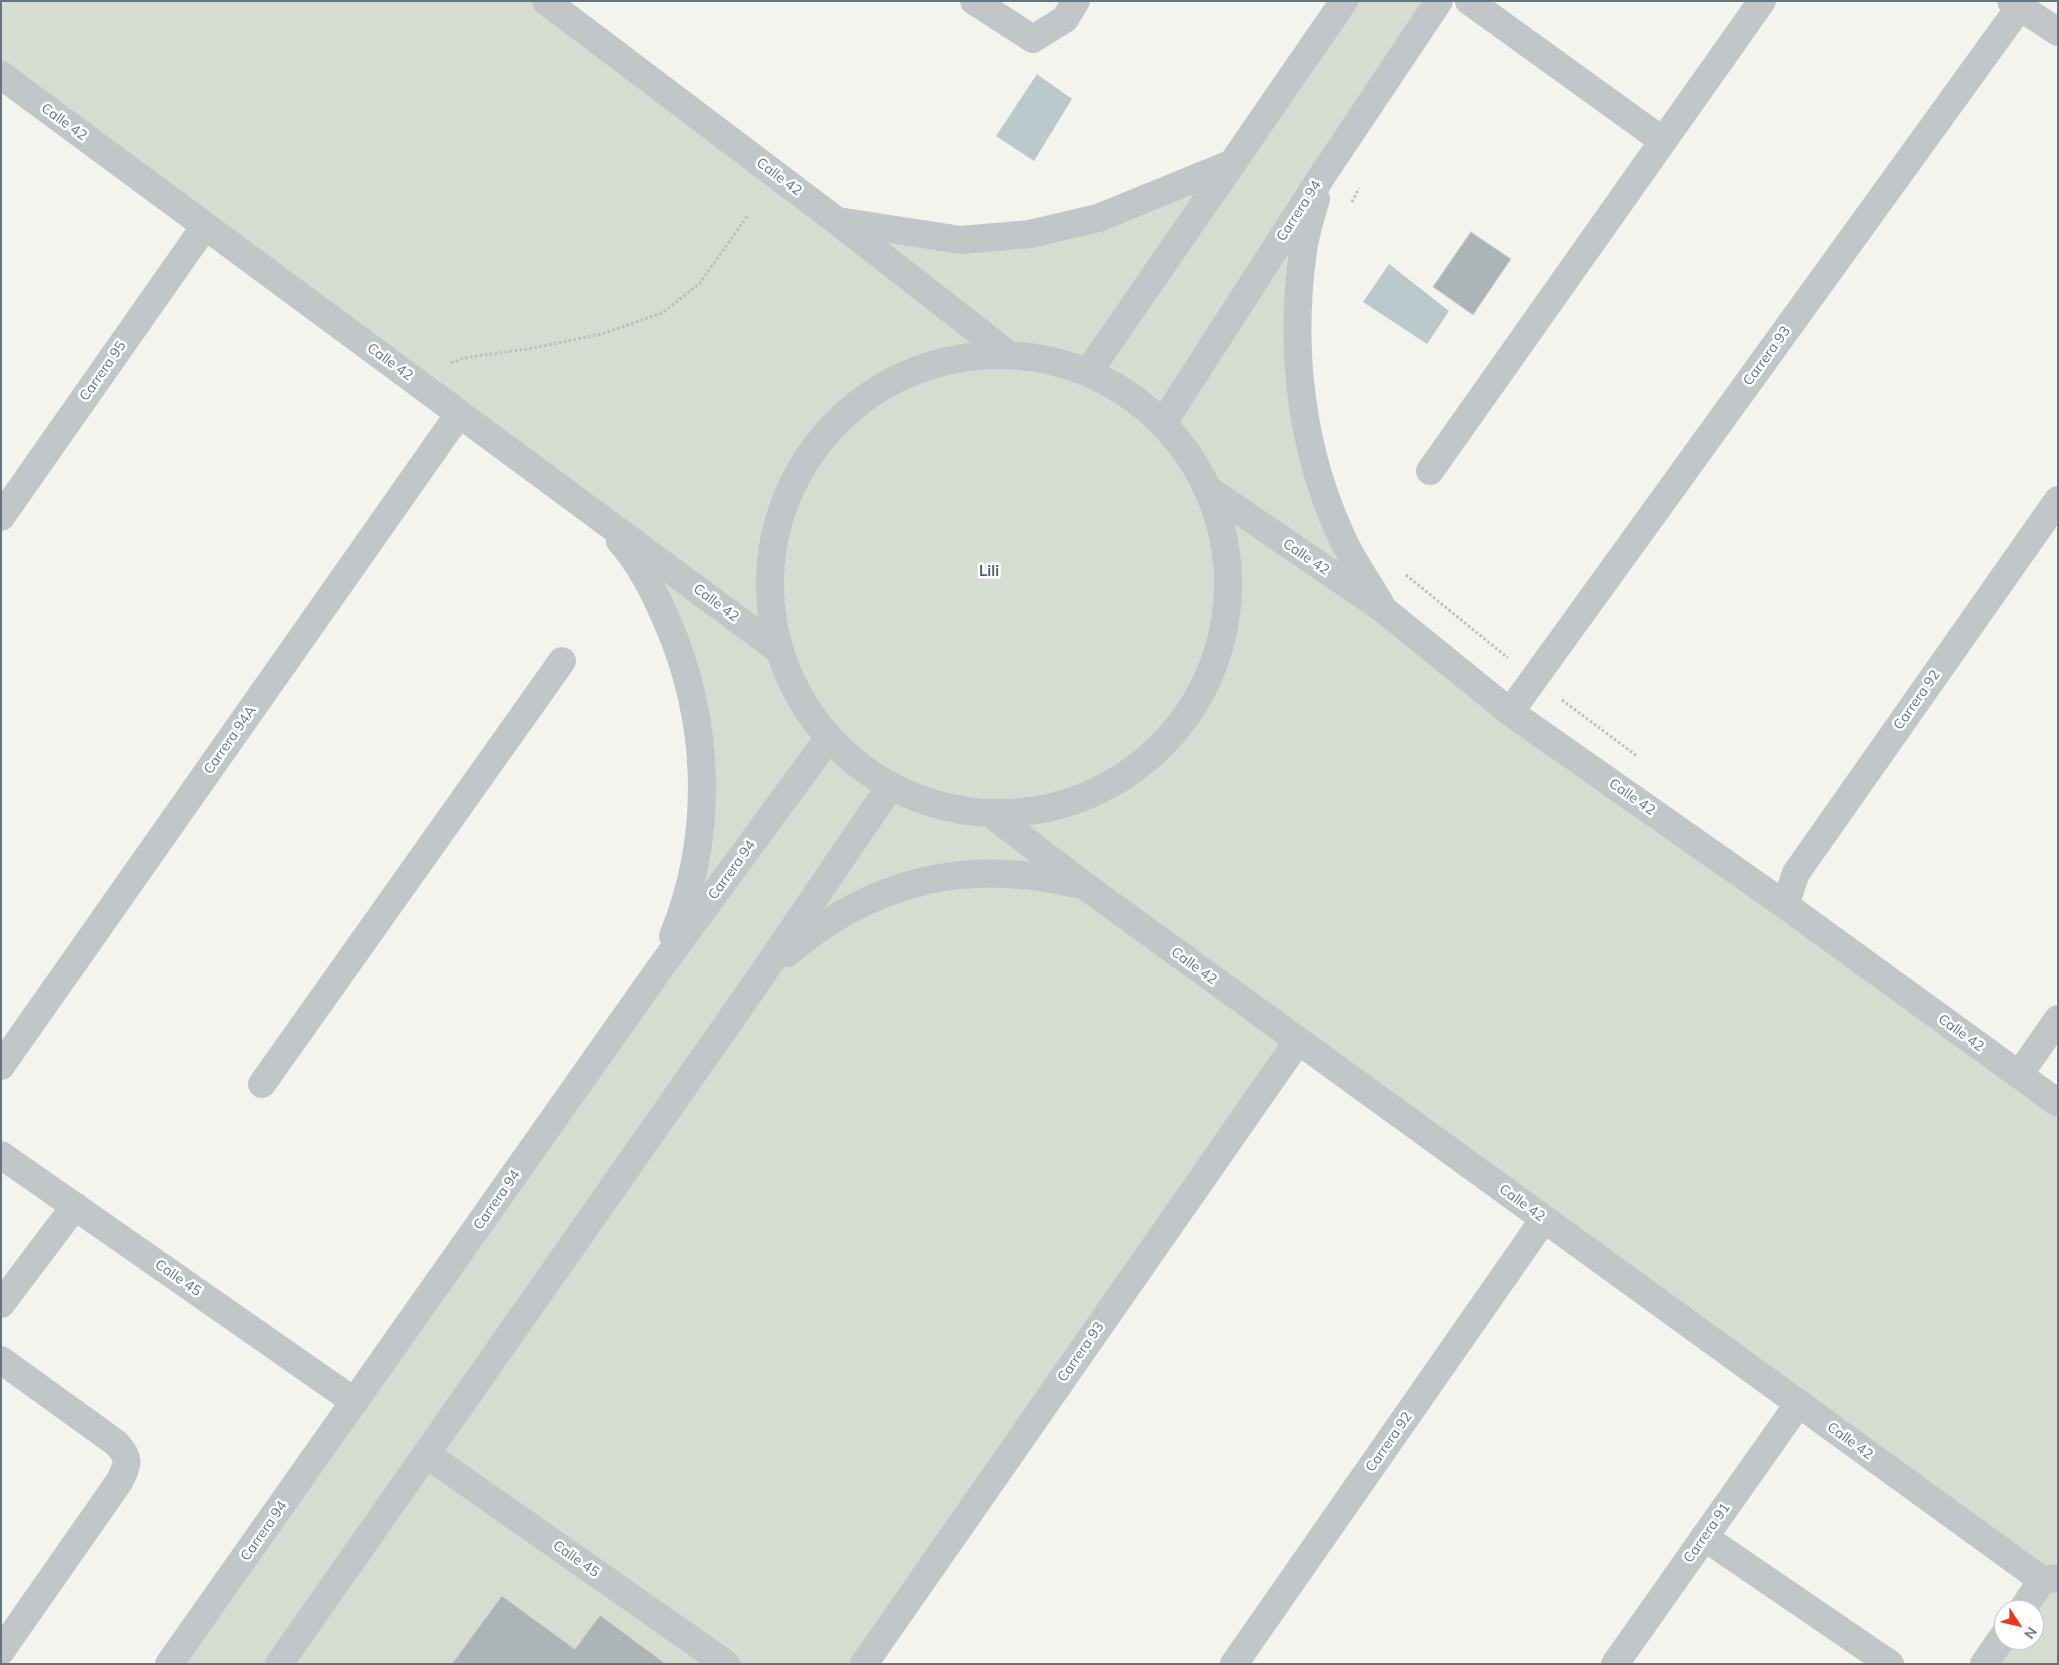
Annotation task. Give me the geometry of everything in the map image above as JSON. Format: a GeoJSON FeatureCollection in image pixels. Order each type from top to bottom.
{"type":"FeatureCollection","features":[{"type":"Feature","properties":{"kind":"street","name":"Calle 42"},"geometry":{"type":"LineString","coordinates":[[546,1],[837,221],[1009,355]]}},
{"type":"Feature","properties":{"kind":"street"},"geometry":{"type":"LineString","coordinates":[[974,1],[1033,40],[1065,19],[1076,1]]}},
{"type":"Feature","properties":{"kind":"street"},"geometry":{"type":"LineString","coordinates":[[1089,371],[1344,1]]}},
{"type":"Feature","properties":{"kind":"street","name":"Carrera 94"},"geometry":{"type":"LineString","coordinates":[[1163,423],[1322,176],[1439,1]]}},
{"type":"Feature","properties":{"kind":"street"},"geometry":{"type":"LineString","coordinates":[[1469,1],[1663,141]]}},
{"type":"Feature","properties":{"kind":"street"},"geometry":{"type":"LineString","coordinates":[[1430,471],[1762,1]]}},
{"type":"Feature","properties":{"kind":"street"},"geometry":{"type":"LineString","coordinates":[[2018,3],[2058,32]]}},
{"type":"Feature","properties":{"kind":"street","name":"Carrera 93"},"geometry":{"type":"LineString","coordinates":[[1510,712],[2018,3]]}},
{"type":"Feature","properties":{"kind":"street","name":"Calle 42"},"geometry":{"type":"LineString","coordinates":[[1,75],[779,650]]}},
{"type":"Feature","properties":{"kind":"street"},"geometry":{"type":"LineString","coordinates":[[837,221],[961,240],[1030,234],[1098,218],[1232,163]]}},
{"type":"Feature","properties":{"kind":"street"},"geometry":{"type":"LineString","coordinates":[[1322,176],[1303,250],[1296,325],[1301,400],[1318,474],[1345,544],[1383,609]]}},
{"type":"Feature","properties":{"kind":"street","name":"Carrera 95"},"geometry":{"type":"LineString","coordinates":[[1,517],[205,226]]}},
{"type":"Feature","properties":{"kind":"street"},"geometry":{"type":"LineString","coordinates":[[1009,355],[1039,358],[1089,371],[1120,388],[1143,404],[1163,423],[1181,443],[1208,489],[1225,544],[1227,602],[1215,659],[1189,711],[1151,755],[1103,788],[1048,808],[991,814],[965,812],[914,798],[868,774],[847,758],[828,739],[807,712],[790,682],[779,650],[770,597],[774,542],[790,490],[819,444],[857,405],[904,376],[955,360],[1009,355]]}},
{"type":"Feature","properties":{"kind":"street","name":"Carrera 94A"},"geometry":{"type":"LineString","coordinates":[[1,1066],[459,414]]}},
{"type":"Feature","properties":{"kind":"street","name":"Calle 42"},"geometry":{"type":"LineString","coordinates":[[1208,489],[1383,609],[1510,712],[1785,905],[2058,1103]]}},
{"type":"Feature","properties":{"kind":"street","name":"Carrera 92"},"geometry":{"type":"LineString","coordinates":[[1785,905],[1796,873],[2058,500]]}},
{"type":"Feature","properties":{"kind":"street"},"geometry":{"type":"LineString","coordinates":[[593,512],[629,552],[657,598],[679,648],[694,701],[701,755],[702,810],[700,828],[695,864],[681,917],[660,968]]}},
{"type":"Feature","properties":{"kind":"street"},"geometry":{"type":"LineString","coordinates":[[262,1084],[562,661]]}},
{"type":"Feature","properties":{"kind":"street","name":"Carrera 94"},"geometry":{"type":"LineString","coordinates":[[169,1664],[660,968],[828,739]]}},
{"type":"Feature","properties":{"kind":"street"},"geometry":{"type":"LineString","coordinates":[[279,1664],[750,992],[890,787]]}},
{"type":"Feature","properties":{"kind":"street","name":"Calle 42"},"geometry":{"type":"LineString","coordinates":[[991,814],[1085,886],[1544,1220],[1799,1403],[2050,1579]]}},
{"type":"Feature","properties":{"kind":"street"},"geometry":{"type":"LineString","coordinates":[[750,992],[778,961],[816,929],[844,911],[882,894],[921,881],[962,874],[1003,873],[1044,877],[1085,886]]}},
{"type":"Feature","properties":{"kind":"street"},"geometry":{"type":"LineString","coordinates":[[2019,1075],[2058,1019]]}},
{"type":"Feature","properties":{"kind":"street","name":"Carrera 93"},"geometry":{"type":"LineString","coordinates":[[864,1664],[1298,1041]]}},
{"type":"Feature","properties":{"kind":"street","name":"Calle 45"},"geometry":{"type":"LineString","coordinates":[[1,1155],[355,1402]]}},
{"type":"Feature","properties":{"kind":"street"},"geometry":{"type":"LineString","coordinates":[[1,1304],[75,1206]]}},
{"type":"Feature","properties":{"kind":"street","name":"Carrera 92"},"geometry":{"type":"LineString","coordinates":[[1234,1664],[1544,1220]]}},
{"type":"Feature","properties":{"kind":"street"},"geometry":{"type":"LineString","coordinates":[[1,1360],[116,1443],[126,1454],[127,1466],[119,1482],[1,1650]]}},
{"type":"Feature","properties":{"kind":"street","name":"Carrera 91"},"geometry":{"type":"LineString","coordinates":[[1615,1664],[1799,1403]]}},
{"type":"Feature","properties":{"kind":"street","name":"Calle 45"},"geometry":{"type":"LineString","coordinates":[[426,1454],[726,1664]]}},
{"type":"Feature","properties":{"kind":"street"},"geometry":{"type":"LineString","coordinates":[[1704,1536],[1890,1664]]}},
{"type":"Feature","properties":{"kind":"street"},"geometry":{"type":"LineString","coordinates":[[2031,1600],[2050,1579]]}},
{"type":"Feature","properties":{"kind":"street"},"geometry":{"type":"LineString","coordinates":[[1984,1664],[1994,1650]]}},
{"type":"Feature","properties":{"kind":"path"},"geometry":{"type":"LineString","coordinates":[[447,365],[464,358],[533,348],[602,334],[662,314],[700,283],[748,215]]}},
{"type":"Feature","properties":{"kind":"shaded area"},"geometry":{"type":"Polygon","coordinates":[[[1,1],[546,1],[837,221],[1030,234],[1232,163],[1344,1],[1439,1],[1322,176],[1301,400],[1383,609],[2058,1103],[2058,1664],[1984,1664],[1996,1650],[2044,1650],[2044,1600],[2037,1600],[2042,1581],[1298,1041],[864,1664],[169,1664],[681,917],[701,755],[629,552],[1,75],[1,1]]]}},
{"type":"Feature","properties":{"kind":"shaded area"},"geometry":{"type":"Polygon","coordinates":[[[1037,74],[1072,99],[1034,161],[996,136],[1037,74]]]}},
{"type":"Feature","properties":{"kind":"shaded area"},"geometry":{"type":"Polygon","coordinates":[[[1389,264],[1449,311],[1427,344],[1363,302],[1389,264]]]}},
{"type":"Feature","properties":{"kind":"building"},"geometry":{"type":"Polygon","coordinates":[[[1471,232],[1511,259],[1473,315],[1433,287],[1471,232]]]}},
{"type":"Feature","properties":{"kind":"building"},"geometry":{"type":"Polygon","coordinates":[[[502,1596],[575,1649],[600,1615],[666,1664],[452,1664],[502,1596]]]}},
{"type":"Feature","properties":{"kind":"district","name":"Lili"},"geometry":{"type":"Point","coordinates":[989,571]}}]}
